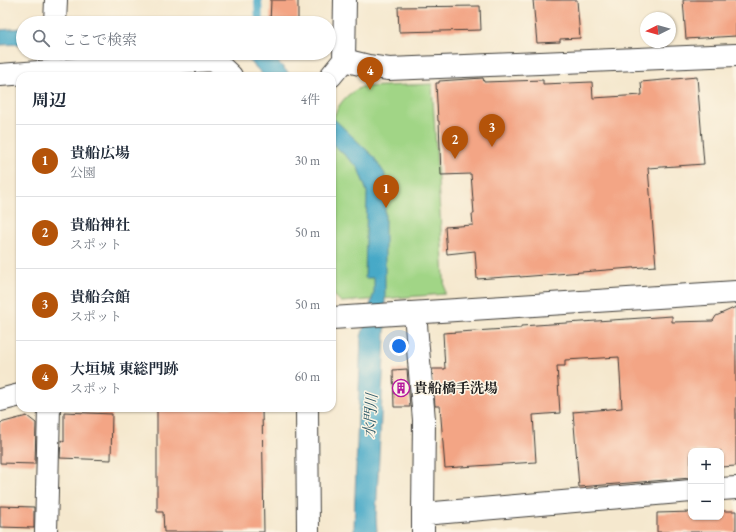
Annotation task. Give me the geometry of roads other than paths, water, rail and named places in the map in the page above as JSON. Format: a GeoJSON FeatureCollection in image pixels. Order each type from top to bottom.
{"type":"FeatureCollection","features":[{"type":"Feature","properties":{"kind":"street"},"geometry":{"type":"LineString","coordinates":[[345,0],[337,68],[368,66],[389,69],[736,54]]}},
{"type":"Feature","properties":{"kind":"street"},"geometry":{"type":"LineString","coordinates":[[20,72],[54,67],[130,65],[214,60],[227,72]]}},
{"type":"Feature","properties":{"kind":"street"},"geometry":{"type":"LineString","coordinates":[[0,75],[16,73]]}},
{"type":"Feature","properties":{"kind":"street"},"geometry":{"type":"LineString","coordinates":[[336,318],[736,292]]}},
{"type":"Feature","properties":{"kind":"street"},"geometry":{"type":"LineString","coordinates":[[415,313],[424,420],[423,523],[688,491]]}},
{"type":"Feature","properties":{"kind":"street"},"geometry":{"type":"LineString","coordinates":[[0,400],[16,396]]}},
{"type":"Feature","properties":{"kind":"street"},"geometry":{"type":"LineString","coordinates":[[46,532],[49,412]]}},
{"type":"Feature","properties":{"kind":"street"},"geometry":{"type":"LineString","coordinates":[[307,412],[308,532]]}},
{"type":"Feature","properties":{"kind":"street"},"geometry":{"type":"LineString","coordinates":[[724,489],[736,488]]}},
{"type":"Feature","properties":{"kind":"water"},"geometry":{"type":"Polygon","coordinates":[[[16,29],[16,44],[0,45],[0,30],[16,29]]]}},
{"type":"Feature","properties":{"kind":"water"},"geometry":{"type":"Polygon","coordinates":[[[249,60],[276,60],[287,72],[260,72],[249,60]]]}},
{"type":"Feature","properties":{"kind":"water","name":"水門川"},"geometry":{"type":"Polygon","coordinates":[[[336,121],[373,156],[385,174],[385,336],[376,517],[377,532],[354,532],[361,337],[374,292],[374,278],[365,278],[367,192],[358,168],[336,147],[336,121]]]}},
{"type":"Feature","properties":{"kind":"waterway"},"geometry":{"type":"LineString","coordinates":[[258,0],[259,16]]}},
{"type":"Feature","properties":{"kind":"place","name":"大垣城 東総門跡"},"geometry":{"type":"Point","coordinates":[370,90]}},
{"type":"Feature","properties":{"kind":"place","name":"貴船会館"},"geometry":{"type":"Point","coordinates":[492,147]}},
{"type":"Feature","properties":{"kind":"place","name":"貴船神社"},"geometry":{"type":"Point","coordinates":[455,159]}},
{"type":"Feature","properties":{"kind":"place","name":"貴船広場"},"geometry":{"type":"Point","coordinates":[386,208]}},
{"type":"Feature","properties":{"kind":"place","name":"貴船橋手洗場"},"geometry":{"type":"Point","coordinates":[401,388]}}]}
